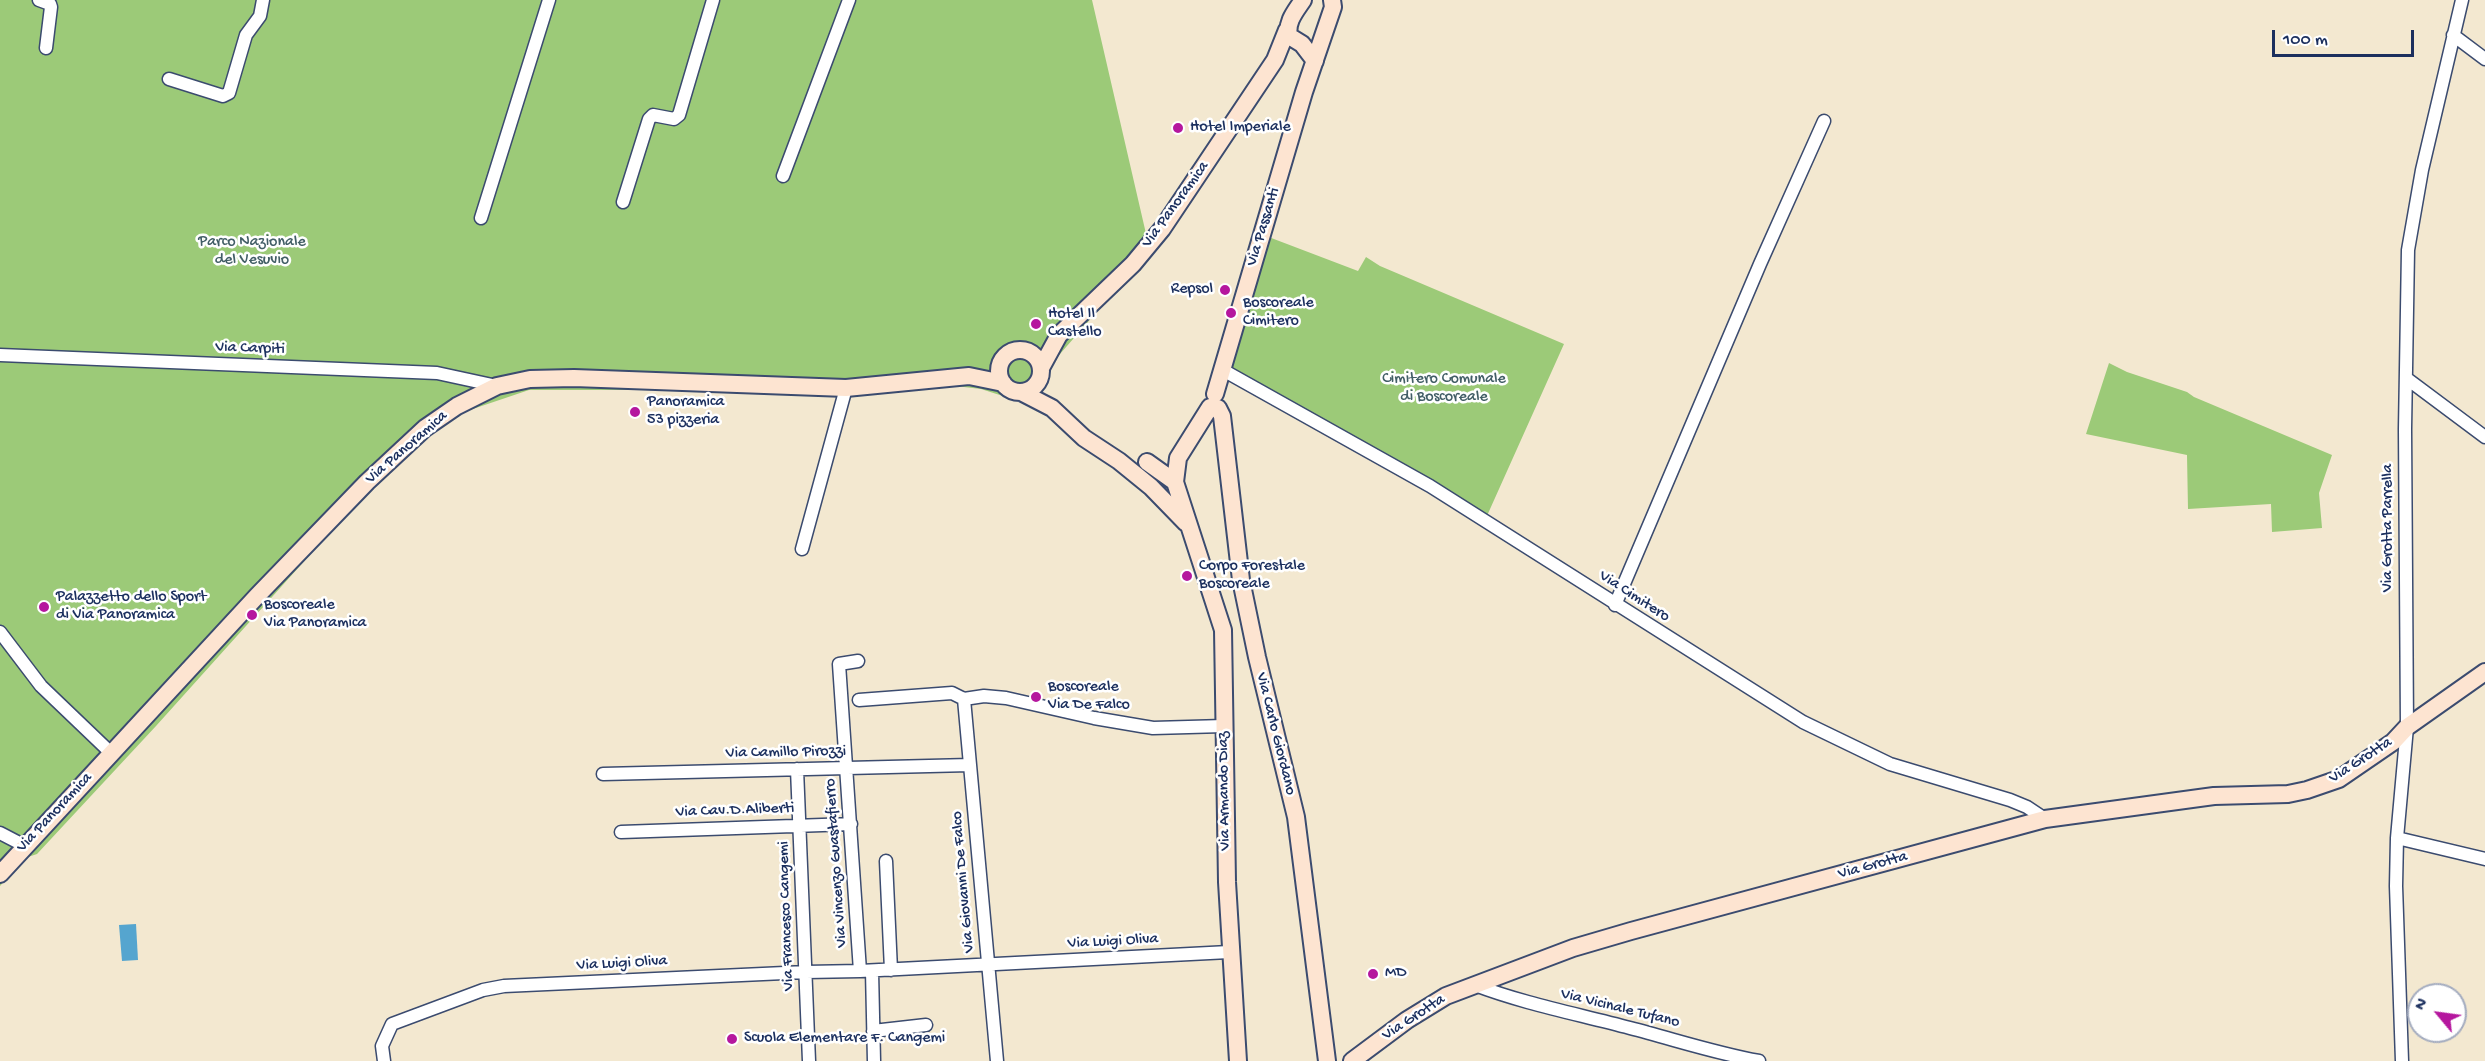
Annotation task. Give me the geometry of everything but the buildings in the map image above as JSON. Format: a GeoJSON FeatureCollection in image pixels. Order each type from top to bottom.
{"type":"FeatureCollection","features":[{"type":"Feature","properties":{"kind":"street"},"geometry":{"type":"LineString","coordinates":[[39,0],[50,4],[51,7],[46,48]]}},
{"type":"Feature","properties":{"kind":"street"},"geometry":{"type":"LineString","coordinates":[[169,79],[223,96],[229,93],[246,35],[260,16],[263,0]]}},
{"type":"Feature","properties":{"kind":"street"},"geometry":{"type":"LineString","coordinates":[[481,218],[549,0]]}},
{"type":"Feature","properties":{"kind":"street"},"geometry":{"type":"LineString","coordinates":[[623,202],[649,119],[653,115],[674,119],[679,115],[713,0]]}},
{"type":"Feature","properties":{"kind":"street"},"geometry":{"type":"LineString","coordinates":[[783,176],[849,0]]}},
{"type":"Feature","properties":{"kind":"street"},"geometry":{"type":"LineString","coordinates":[[1303,0],[1289,22],[1295,38],[1315,61]]}},
{"type":"Feature","properties":{"kind":"street","name":"Via Grotta Parrella"},"geometry":{"type":"LineString","coordinates":[[2402,1061],[2398,965],[2397,838],[2407,727],[2408,250],[2412,220],[2462,0]]}},
{"type":"Feature","properties":{"kind":"street","name":"Via Passanti"},"geometry":{"type":"LineString","coordinates":[[1175,482],[1178,458],[1214,403],[1221,369],[1333,2]]}},
{"type":"Feature","properties":{"kind":"street"},"geometry":{"type":"LineString","coordinates":[[1295,38],[1313,41],[1327,25]]}},
{"type":"Feature","properties":{"kind":"street"},"geometry":{"type":"LineString","coordinates":[[2453,35],[2485,59]]}},
{"type":"Feature","properties":{"kind":"street","name":"Via Panoramica"},"geometry":{"type":"LineString","coordinates":[[1021,392],[1034,387],[1059,335],[1132,264],[1161,229],[1275,60],[1295,38]]}},
{"type":"Feature","properties":{"kind":"street"},"geometry":{"type":"LineString","coordinates":[[1615,605],[1760,264],[1824,121]]}},
{"type":"Feature","properties":{"kind":"street","name":"Via Panoramica"},"geometry":{"type":"LineString","coordinates":[[969,376],[1015,350],[1059,335]]}},
{"type":"Feature","properties":{"kind":"street"},"geometry":{"type":"LineString","coordinates":[[1023,349],[1035,355],[1052,408]]}},
{"type":"Feature","properties":{"kind":"street","name":"Via Carpiti"},"geometry":{"type":"LineString","coordinates":[[0,355],[437,374],[497,386]]}},
{"type":"Feature","properties":{"kind":"street"},"geometry":{"type":"LineString","coordinates":[[1003,383],[999,370],[1004,357]]}},
{"type":"Feature","properties":{"kind":"street","name":"Via Cimitero"},"geometry":{"type":"LineString","coordinates":[[1221,369],[1430,486],[1803,722],[1861,752],[1890,764],[2010,800],[2027,807],[2044,819]]}},
{"type":"Feature","properties":{"kind":"street","name":"Via Panoramica"},"geometry":{"type":"LineString","coordinates":[[0,874],[257,596],[367,482],[425,428],[457,406],[497,386],[530,379],[574,378],[846,388],[969,376],[1003,383],[1008,388],[1052,408]]}},
{"type":"Feature","properties":{"kind":"street"},"geometry":{"type":"LineString","coordinates":[[2406,378],[2485,437]]}},
{"type":"Feature","properties":{"kind":"street"},"geometry":{"type":"LineString","coordinates":[[801,549],[846,388]]}},
{"type":"Feature","properties":{"kind":"street","name":"Via Carlo Giordano"},"geometry":{"type":"LineString","coordinates":[[1214,403],[1222,416],[1241,580],[1257,657],[1296,817],[1328,1061]]}},
{"type":"Feature","properties":{"kind":"street","name":"Via Armando Diaz"},"geometry":{"type":"LineString","coordinates":[[1052,408],[1084,438],[1119,461],[1151,487],[1188,526]]}},
{"type":"Feature","properties":{"kind":"street"},"geometry":{"type":"LineString","coordinates":[[1119,461],[1148,462],[1178,458]]}},
{"type":"Feature","properties":{"kind":"street"},"geometry":{"type":"LineString","coordinates":[[1148,462],[1175,482]]}},
{"type":"Feature","properties":{"kind":"street"},"geometry":{"type":"LineString","coordinates":[[1151,487],[1175,482]]}},
{"type":"Feature","properties":{"kind":"street","name":"Via Armando Diaz"},"geometry":{"type":"LineString","coordinates":[[1175,482],[1223,630],[1229,952],[1238,1061]]}},
{"type":"Feature","properties":{"kind":"street"},"geometry":{"type":"LineString","coordinates":[[0,632],[41,686],[111,753]]}},
{"type":"Feature","properties":{"kind":"street","name":"Via Vincenzo Guastafierro"},"geometry":{"type":"LineString","coordinates":[[858,661],[839,664],[851,824],[866,971]]}},
{"type":"Feature","properties":{"kind":"street","name":"Via Grotta"},"geometry":{"type":"LineString","coordinates":[[1352,1061],[1407,1020],[1446,996],[1583,945],[2044,819],[2214,796],[2289,794],[2307,790],[2339,779],[2393,742],[2407,727],[2485,672]]}},
{"type":"Feature","properties":{"kind":"street"},"geometry":{"type":"LineString","coordinates":[[859,700],[952,693],[964,699],[984,696],[1006,698],[1094,718],[1153,728],[1224,726]]}},
{"type":"Feature","properties":{"kind":"street","name":"Via Giovanni De Falco"},"geometry":{"type":"LineString","coordinates":[[964,699],[997,1061]]}},
{"type":"Feature","properties":{"kind":"street","name":"Via Camillo Pirozzi"},"geometry":{"type":"LineString","coordinates":[[603,774],[970,765]]}},
{"type":"Feature","properties":{"kind":"street","name":"Via Francesco Cangemi"},"geometry":{"type":"LineString","coordinates":[[798,769],[809,1061]]}},
{"type":"Feature","properties":{"kind":"street","name":"Via Cav.D.Aliberti"},"geometry":{"type":"LineString","coordinates":[[621,832],[851,824]]}},
{"type":"Feature","properties":{"kind":"street"},"geometry":{"type":"LineString","coordinates":[[0,833],[25,846]]}},
{"type":"Feature","properties":{"kind":"street"},"geometry":{"type":"LineString","coordinates":[[2397,838],[2485,859]]}},
{"type":"Feature","properties":{"kind":"street"},"geometry":{"type":"LineString","coordinates":[[886,861],[891,970]]}},
{"type":"Feature","properties":{"kind":"street","name":"Via Luigi Oliva"},"geometry":{"type":"LineString","coordinates":[[384,1061],[382,1046],[393,1024],[483,990],[504,986],[891,970],[1229,952]]}},
{"type":"Feature","properties":{"kind":"street"},"geometry":{"type":"LineString","coordinates":[[866,971],[874,1061]]}},
{"type":"Feature","properties":{"kind":"street","name":"Via Vicinale Tufano"},"geometry":{"type":"LineString","coordinates":[[1475,985],[1511,999],[1759,1061]]}},
{"type":"Feature","properties":{"kind":"street"},"geometry":{"type":"LineString","coordinates":[[873,1031],[926,1025]]}},
{"type":"Feature","properties":{"kind":"green space","name":"Parco Nazionale del Vesuvio"},"geometry":{"type":"Polygon","coordinates":[[[0,0],[1092,0],[1150,251],[1053,362],[1043,391],[1033,398],[1009,398],[981,389],[947,385],[894,392],[791,395],[675,390],[529,390],[458,414],[426,434],[317,547],[37,854],[25,858],[0,886],[0,0]]]}},
{"type":"Feature","properties":{"kind":"green space","name":"Cimitero Comunale di Boscoreale"},"geometry":{"type":"Polygon","coordinates":[[[1266,236],[1358,271],[1366,257],[1380,266],[1564,344],[1486,518],[1227,369],[1266,236]]]}},
{"type":"Feature","properties":{"kind":"green space"},"geometry":{"type":"Polygon","coordinates":[[[2109,363],[2127,372],[2187,392],[2332,455],[2319,493],[2322,528],[2272,532],[2271,504],[2188,509],[2187,455],[2086,434],[2109,363]]]}},
{"type":"Feature","properties":{"kind":"water"},"geometry":{"type":"Polygon","coordinates":[[[136,924],[138,960],[122,961],[119,925],[136,924]]]}},
{"type":"Feature","properties":{"kind":"place","name":"Hotel Imperiale"},"geometry":{"type":"Point","coordinates":[1178,128]}},
{"type":"Feature","properties":{"kind":"place","name":"Repsol"},"geometry":{"type":"Point","coordinates":[1225,290]}},
{"type":"Feature","properties":{"kind":"place","name":"Boscoreale Cimitero"},"geometry":{"type":"Point","coordinates":[1231,313]}},
{"type":"Feature","properties":{"kind":"place","name":"Hotel Il Castello"},"geometry":{"type":"Point","coordinates":[1036,324]}},
{"type":"Feature","properties":{"kind":"place","name":"Panoramica 53 pizzeria"},"geometry":{"type":"Point","coordinates":[635,412]}},
{"type":"Feature","properties":{"kind":"place","name":"Corpo Forestale Boscoreale"},"geometry":{"type":"Point","coordinates":[1187,576]}},
{"type":"Feature","properties":{"kind":"place","name":"Palazzetto dello Sport di Via Panoramica"},"geometry":{"type":"Point","coordinates":[44,607]}},
{"type":"Feature","properties":{"kind":"place","name":"Boscoreale Via Panoramica"},"geometry":{"type":"Point","coordinates":[252,615]}},
{"type":"Feature","properties":{"kind":"place","name":"Boscoreale Via De Falco"},"geometry":{"type":"Point","coordinates":[1036,697]}},
{"type":"Feature","properties":{"kind":"place","name":"MD"},"geometry":{"type":"Point","coordinates":[1373,974]}},
{"type":"Feature","properties":{"kind":"place","name":"Scuola Elementare F. Cangemi"},"geometry":{"type":"Point","coordinates":[732,1039]}}]}
